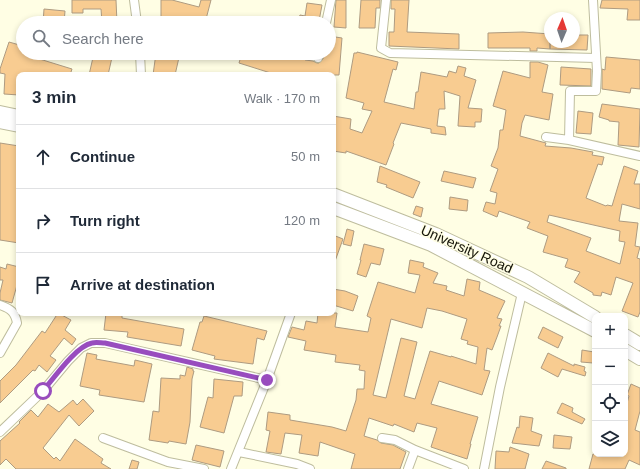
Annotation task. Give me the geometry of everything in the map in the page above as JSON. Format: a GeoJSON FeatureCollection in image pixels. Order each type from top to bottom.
{"type":"FeatureCollection","features":[{"type":"Feature","properties":{"kind":"main road"},"geometry":{"type":"LineString","coordinates":[[0,112],[16,115]]}},
{"type":"Feature","properties":{"kind":"main road"},"geometry":{"type":"LineString","coordinates":[[0,122],[16,125]]}},
{"type":"Feature","properties":{"kind":"main road","name":"University Road"},"geometry":{"type":"LineString","coordinates":[[336,195],[436,234],[507,267],[528,277],[592,315]]}},
{"type":"Feature","properties":{"kind":"main road","name":"University Road"},"geometry":{"type":"LineString","coordinates":[[336,209],[431,245],[592,329]]}},
{"type":"Feature","properties":{"kind":"main road"},"geometry":{"type":"LineString","coordinates":[[628,337],[640,344]]}},
{"type":"Feature","properties":{"kind":"main road"},"geometry":{"type":"LineString","coordinates":[[628,352],[640,359]]}},
{"type":"Feature","properties":{"kind":"street"},"geometry":{"type":"LineString","coordinates":[[134,0],[136,16]]}},
{"type":"Feature","properties":{"kind":"street"},"geometry":{"type":"LineString","coordinates":[[328,16],[331,0]]}},
{"type":"Feature","properties":{"kind":"street"},"geometry":{"type":"LineString","coordinates":[[386,0],[381,48],[390,53],[596,58]]}},
{"type":"Feature","properties":{"kind":"street"},"geometry":{"type":"LineString","coordinates":[[569,140],[570,91],[596,91],[597,71],[593,0]]}},
{"type":"Feature","properties":{"kind":"street"},"geometry":{"type":"LineString","coordinates":[[140,60],[141,72]]}},
{"type":"Feature","properties":{"kind":"street"},"geometry":{"type":"LineString","coordinates":[[546,136],[640,156]]}},
{"type":"Feature","properties":{"kind":"street"},"geometry":{"type":"LineString","coordinates":[[484,469],[500,388],[522,292]]}},
{"type":"Feature","properties":{"kind":"street"},"geometry":{"type":"LineString","coordinates":[[0,305],[11,309],[16,315]]}},
{"type":"Feature","properties":{"kind":"street"},"geometry":{"type":"LineString","coordinates":[[0,353],[17,324],[16,316]]}},
{"type":"Feature","properties":{"kind":"street"},"geometry":{"type":"LineString","coordinates":[[231,469],[267,380],[290,316]]}},
{"type":"Feature","properties":{"kind":"street"},"geometry":{"type":"LineString","coordinates":[[0,432],[43,391],[81,348],[91,343],[105,343],[267,380]]}},
{"type":"Feature","properties":{"kind":"street"},"geometry":{"type":"LineString","coordinates":[[103,438],[168,462],[204,469]]}},
{"type":"Feature","properties":{"kind":"street"},"geometry":{"type":"LineString","coordinates":[[382,438],[395,440],[415,450],[464,469]]}},
{"type":"Feature","properties":{"kind":"street"},"geometry":{"type":"LineString","coordinates":[[408,469],[415,450]]}},
{"type":"Feature","properties":{"kind":"street"},"geometry":{"type":"LineString","coordinates":[[239,452],[297,464],[310,469]]}},
{"type":"Feature","properties":{"kind":"building"},"geometry":{"type":"Polygon","coordinates":[[[72,0],[116,0],[117,16],[102,16],[101,9],[83,9],[83,13],[72,13],[72,0]]]}},
{"type":"Feature","properties":{"kind":"building"},"geometry":{"type":"Polygon","coordinates":[[[161,0],[172,0],[199,7],[201,0],[211,0],[207,16],[161,16],[161,0]]]}},
{"type":"Feature","properties":{"kind":"building"},"geometry":{"type":"Polygon","coordinates":[[[336,0],[346,0],[346,28],[336,27],[336,0]]]}},
{"type":"Feature","properties":{"kind":"building"},"geometry":{"type":"Polygon","coordinates":[[[361,0],[380,0],[380,8],[376,8],[375,28],[359,28],[361,0]]]}},
{"type":"Feature","properties":{"kind":"building"},"geometry":{"type":"Polygon","coordinates":[[[391,0],[409,0],[407,32],[459,34],[459,49],[389,46],[389,32],[394,32],[395,9],[391,9],[391,0]]]}},
{"type":"Feature","properties":{"kind":"building"},"geometry":{"type":"Polygon","coordinates":[[[602,0],[640,0],[640,20],[627,20],[628,9],[600,8],[602,0]]]}},
{"type":"Feature","properties":{"kind":"building"},"geometry":{"type":"Polygon","coordinates":[[[307,3],[322,5],[320,16],[305,16],[307,3]]]}},
{"type":"Feature","properties":{"kind":"building"},"geometry":{"type":"Polygon","coordinates":[[[44,9],[65,11],[65,16],[44,16],[44,9]]]}},
{"type":"Feature","properties":{"kind":"building"},"geometry":{"type":"Polygon","coordinates":[[[523,32],[544,34],[544,48],[550,49],[537,48],[537,51],[530,51],[530,48],[488,48],[488,33],[523,32]]]}},
{"type":"Feature","properties":{"kind":"building"},"geometry":{"type":"Polygon","coordinates":[[[580,35],[588,35],[587,50],[550,49],[580,48],[580,35]]]}},
{"type":"Feature","properties":{"kind":"building"},"geometry":{"type":"Polygon","coordinates":[[[336,37],[342,38],[339,75],[336,75],[336,72],[268,72],[239,63],[240,60],[305,60],[319,63],[322,60],[336,60],[336,37]]]}},
{"type":"Feature","properties":{"kind":"building"},"geometry":{"type":"Polygon","coordinates":[[[9,42],[16,44],[16,60],[43,60],[72,69],[71,72],[16,72],[16,95],[4,94],[5,74],[0,73],[9,42]]]}},
{"type":"Feature","properties":{"kind":"building"},"geometry":{"type":"Polygon","coordinates":[[[354,53],[398,62],[396,70],[393,69],[384,102],[414,109],[421,72],[447,77],[449,71],[456,73],[458,66],[466,68],[464,76],[476,80],[468,108],[482,109],[481,122],[475,122],[475,127],[458,126],[460,96],[444,91],[445,109],[439,109],[437,126],[445,127],[446,135],[431,133],[431,129],[401,123],[386,165],[346,151],[346,153],[336,151],[336,116],[351,119],[350,129],[362,133],[372,111],[362,109],[364,103],[346,98],[354,53]]]}},
{"type":"Feature","properties":{"kind":"building"},"geometry":{"type":"Polygon","coordinates":[[[606,57],[640,60],[640,89],[631,88],[630,93],[602,89],[602,69],[605,70],[606,57]]]}},
{"type":"Feature","properties":{"kind":"building"},"geometry":{"type":"Polygon","coordinates":[[[92,60],[111,60],[109,72],[90,72],[92,60]]]}},
{"type":"Feature","properties":{"kind":"building"},"geometry":{"type":"Polygon","coordinates":[[[155,60],[178,60],[176,72],[153,72],[155,60]]]}},
{"type":"Feature","properties":{"kind":"building"},"geometry":{"type":"Polygon","coordinates":[[[530,62],[538,62],[548,65],[542,92],[553,94],[549,120],[525,115],[520,136],[546,143],[545,146],[571,148],[593,152],[592,155],[604,157],[602,165],[598,164],[586,198],[606,206],[612,206],[624,166],[638,171],[634,184],[640,184],[640,209],[622,204],[619,221],[638,223],[635,246],[640,247],[637,258],[640,259],[640,312],[638,317],[622,311],[633,283],[616,277],[611,295],[602,292],[601,296],[593,295],[593,293],[574,282],[580,272],[565,267],[568,259],[543,252],[548,236],[527,228],[530,222],[499,211],[497,217],[483,211],[486,202],[495,204],[497,193],[490,191],[498,169],[491,166],[498,148],[500,130],[503,130],[506,110],[493,106],[503,71],[530,78],[530,62]],[[549,215],[547,222],[591,238],[586,251],[620,264],[625,242],[619,241],[620,231],[549,215]]]}},
{"type":"Feature","properties":{"kind":"building"},"geometry":{"type":"Polygon","coordinates":[[[561,67],[591,69],[591,86],[560,85],[561,67]]]}},
{"type":"Feature","properties":{"kind":"building"},"geometry":{"type":"Polygon","coordinates":[[[602,104],[640,109],[639,147],[618,145],[619,122],[609,121],[599,117],[602,104]]]}},
{"type":"Feature","properties":{"kind":"building"},"geometry":{"type":"Polygon","coordinates":[[[578,111],[593,113],[591,134],[576,133],[578,111]]]}},
{"type":"Feature","properties":{"kind":"building"},"geometry":{"type":"Polygon","coordinates":[[[0,143],[16,146],[16,243],[0,240],[0,143]]]}},
{"type":"Feature","properties":{"kind":"building"},"geometry":{"type":"Polygon","coordinates":[[[380,166],[420,182],[413,198],[386,187],[387,185],[377,182],[380,166]]]}},
{"type":"Feature","properties":{"kind":"building"},"geometry":{"type":"Polygon","coordinates":[[[444,171],[476,178],[473,188],[441,181],[444,171]]]}},
{"type":"Feature","properties":{"kind":"building"},"geometry":{"type":"Polygon","coordinates":[[[450,197],[468,200],[467,211],[449,209],[450,197]]]}},
{"type":"Feature","properties":{"kind":"building"},"geometry":{"type":"Polygon","coordinates":[[[416,206],[423,208],[421,217],[413,214],[416,206]]]}},
{"type":"Feature","properties":{"kind":"building"},"geometry":{"type":"Polygon","coordinates":[[[347,229],[354,231],[351,246],[343,244],[347,229]]]}},
{"type":"Feature","properties":{"kind":"building"},"geometry":{"type":"Polygon","coordinates":[[[336,236],[343,239],[336,258],[336,236]]]}},
{"type":"Feature","properties":{"kind":"building"},"geometry":{"type":"Polygon","coordinates":[[[364,244],[384,249],[380,265],[371,263],[366,277],[357,274],[364,244]]]}},
{"type":"Feature","properties":{"kind":"building"},"geometry":{"type":"Polygon","coordinates":[[[410,260],[424,263],[423,267],[438,273],[433,283],[447,286],[446,290],[464,296],[467,279],[480,282],[479,290],[505,301],[497,318],[502,319],[497,337],[492,350],[487,348],[484,370],[490,371],[482,395],[439,381],[431,404],[478,417],[467,459],[431,447],[437,428],[417,423],[414,432],[394,424],[393,426],[369,418],[364,436],[377,440],[381,443],[393,445],[406,452],[400,469],[351,469],[355,454],[320,442],[318,456],[299,453],[302,435],[285,433],[281,454],[266,452],[270,431],[266,430],[268,412],[290,415],[290,420],[332,427],[346,431],[356,400],[357,389],[364,389],[365,371],[359,370],[360,365],[335,362],[336,355],[304,350],[306,341],[288,337],[292,327],[304,330],[306,321],[317,323],[318,316],[336,316],[337,313],[335,327],[368,332],[371,318],[367,316],[378,282],[415,293],[420,275],[408,273],[410,260]],[[427,308],[422,328],[391,319],[373,395],[386,398],[401,338],[417,342],[404,396],[415,399],[430,351],[476,364],[478,347],[467,344],[468,341],[461,339],[467,319],[427,308]]]}},
{"type":"Feature","properties":{"kind":"building"},"geometry":{"type":"Polygon","coordinates":[[[7,264],[16,266],[16,289],[12,303],[0,300],[3,280],[0,280],[0,267],[6,269],[7,264]]]}},
{"type":"Feature","properties":{"kind":"building"},"geometry":{"type":"Polygon","coordinates":[[[336,290],[358,296],[353,311],[336,306],[336,290]]]}},
{"type":"Feature","properties":{"kind":"building"},"geometry":{"type":"Polygon","coordinates":[[[56,316],[64,316],[71,320],[65,330],[76,339],[72,345],[64,338],[50,356],[56,360],[47,372],[39,365],[35,371],[33,370],[0,403],[0,381],[16,365],[42,331],[45,333],[56,316]]]}},
{"type":"Feature","properties":{"kind":"building"},"geometry":{"type":"Polygon","coordinates":[[[106,316],[122,316],[122,318],[184,329],[181,346],[127,337],[128,332],[104,330],[106,316]]]}},
{"type":"Feature","properties":{"kind":"building"},"geometry":{"type":"Polygon","coordinates":[[[204,316],[267,331],[264,340],[257,338],[253,364],[214,359],[215,356],[192,350],[200,322],[202,322],[204,316]]]}},
{"type":"Feature","properties":{"kind":"building"},"geometry":{"type":"Polygon","coordinates":[[[543,327],[563,337],[558,348],[538,338],[543,327]]]}},
{"type":"Feature","properties":{"kind":"building"},"geometry":{"type":"Polygon","coordinates":[[[582,350],[592,352],[592,363],[581,362],[582,350]]]}},
{"type":"Feature","properties":{"kind":"building"},"geometry":{"type":"Polygon","coordinates":[[[87,353],[97,355],[96,359],[134,366],[135,360],[152,364],[144,402],[99,395],[100,390],[80,386],[87,353]]]}},
{"type":"Feature","properties":{"kind":"building"},"geometry":{"type":"Polygon","coordinates":[[[548,353],[574,366],[574,364],[585,367],[585,376],[562,369],[558,377],[541,368],[548,353]]]}},
{"type":"Feature","properties":{"kind":"building"},"geometry":{"type":"Polygon","coordinates":[[[187,367],[193,369],[194,371],[192,379],[190,422],[186,444],[149,440],[153,411],[159,412],[161,378],[180,379],[180,375],[185,376],[187,367]]]}},
{"type":"Feature","properties":{"kind":"building"},"geometry":{"type":"Polygon","coordinates":[[[214,379],[243,382],[242,396],[234,396],[224,433],[200,427],[208,397],[213,398],[214,379]]]}},
{"type":"Feature","properties":{"kind":"building"},"geometry":{"type":"Polygon","coordinates":[[[631,384],[640,388],[640,411],[635,430],[640,432],[640,465],[629,460],[625,469],[589,469],[592,457],[628,457],[628,392],[631,384]]]}},
{"type":"Feature","properties":{"kind":"building"},"geometry":{"type":"Polygon","coordinates":[[[83,399],[94,411],[79,426],[69,415],[43,448],[54,459],[56,457],[60,461],[75,439],[103,459],[101,463],[111,469],[16,469],[6,459],[0,465],[0,441],[20,423],[19,422],[31,410],[38,417],[48,404],[59,412],[73,400],[77,405],[83,399]]]}},
{"type":"Feature","properties":{"kind":"building"},"geometry":{"type":"Polygon","coordinates":[[[562,403],[573,408],[572,412],[585,419],[582,424],[557,413],[562,403]]]}},
{"type":"Feature","properties":{"kind":"building"},"geometry":{"type":"Polygon","coordinates":[[[520,416],[533,418],[531,431],[542,435],[539,446],[512,443],[517,427],[519,428],[520,416]]]}},
{"type":"Feature","properties":{"kind":"building"},"geometry":{"type":"Polygon","coordinates":[[[554,435],[572,437],[570,449],[553,448],[554,435]]]}},
{"type":"Feature","properties":{"kind":"building"},"geometry":{"type":"Polygon","coordinates":[[[196,445],[224,451],[220,467],[192,460],[196,445]]]}},
{"type":"Feature","properties":{"kind":"building"},"geometry":{"type":"Polygon","coordinates":[[[510,447],[529,454],[525,469],[495,469],[496,451],[509,452],[510,447]]]}},
{"type":"Feature","properties":{"kind":"building"},"geometry":{"type":"Polygon","coordinates":[[[132,460],[139,462],[137,469],[129,469],[132,460]]]}},
{"type":"Feature","properties":{"kind":"building"},"geometry":{"type":"Polygon","coordinates":[[[546,461],[566,468],[566,469],[542,469],[546,461]]]}},
{"type":"Feature","properties":{"kind":"route"},"geometry":{"type":"LineString","coordinates":[[43,391],[68,361],[81,348],[91,343],[105,343],[267,380]]}}]}
